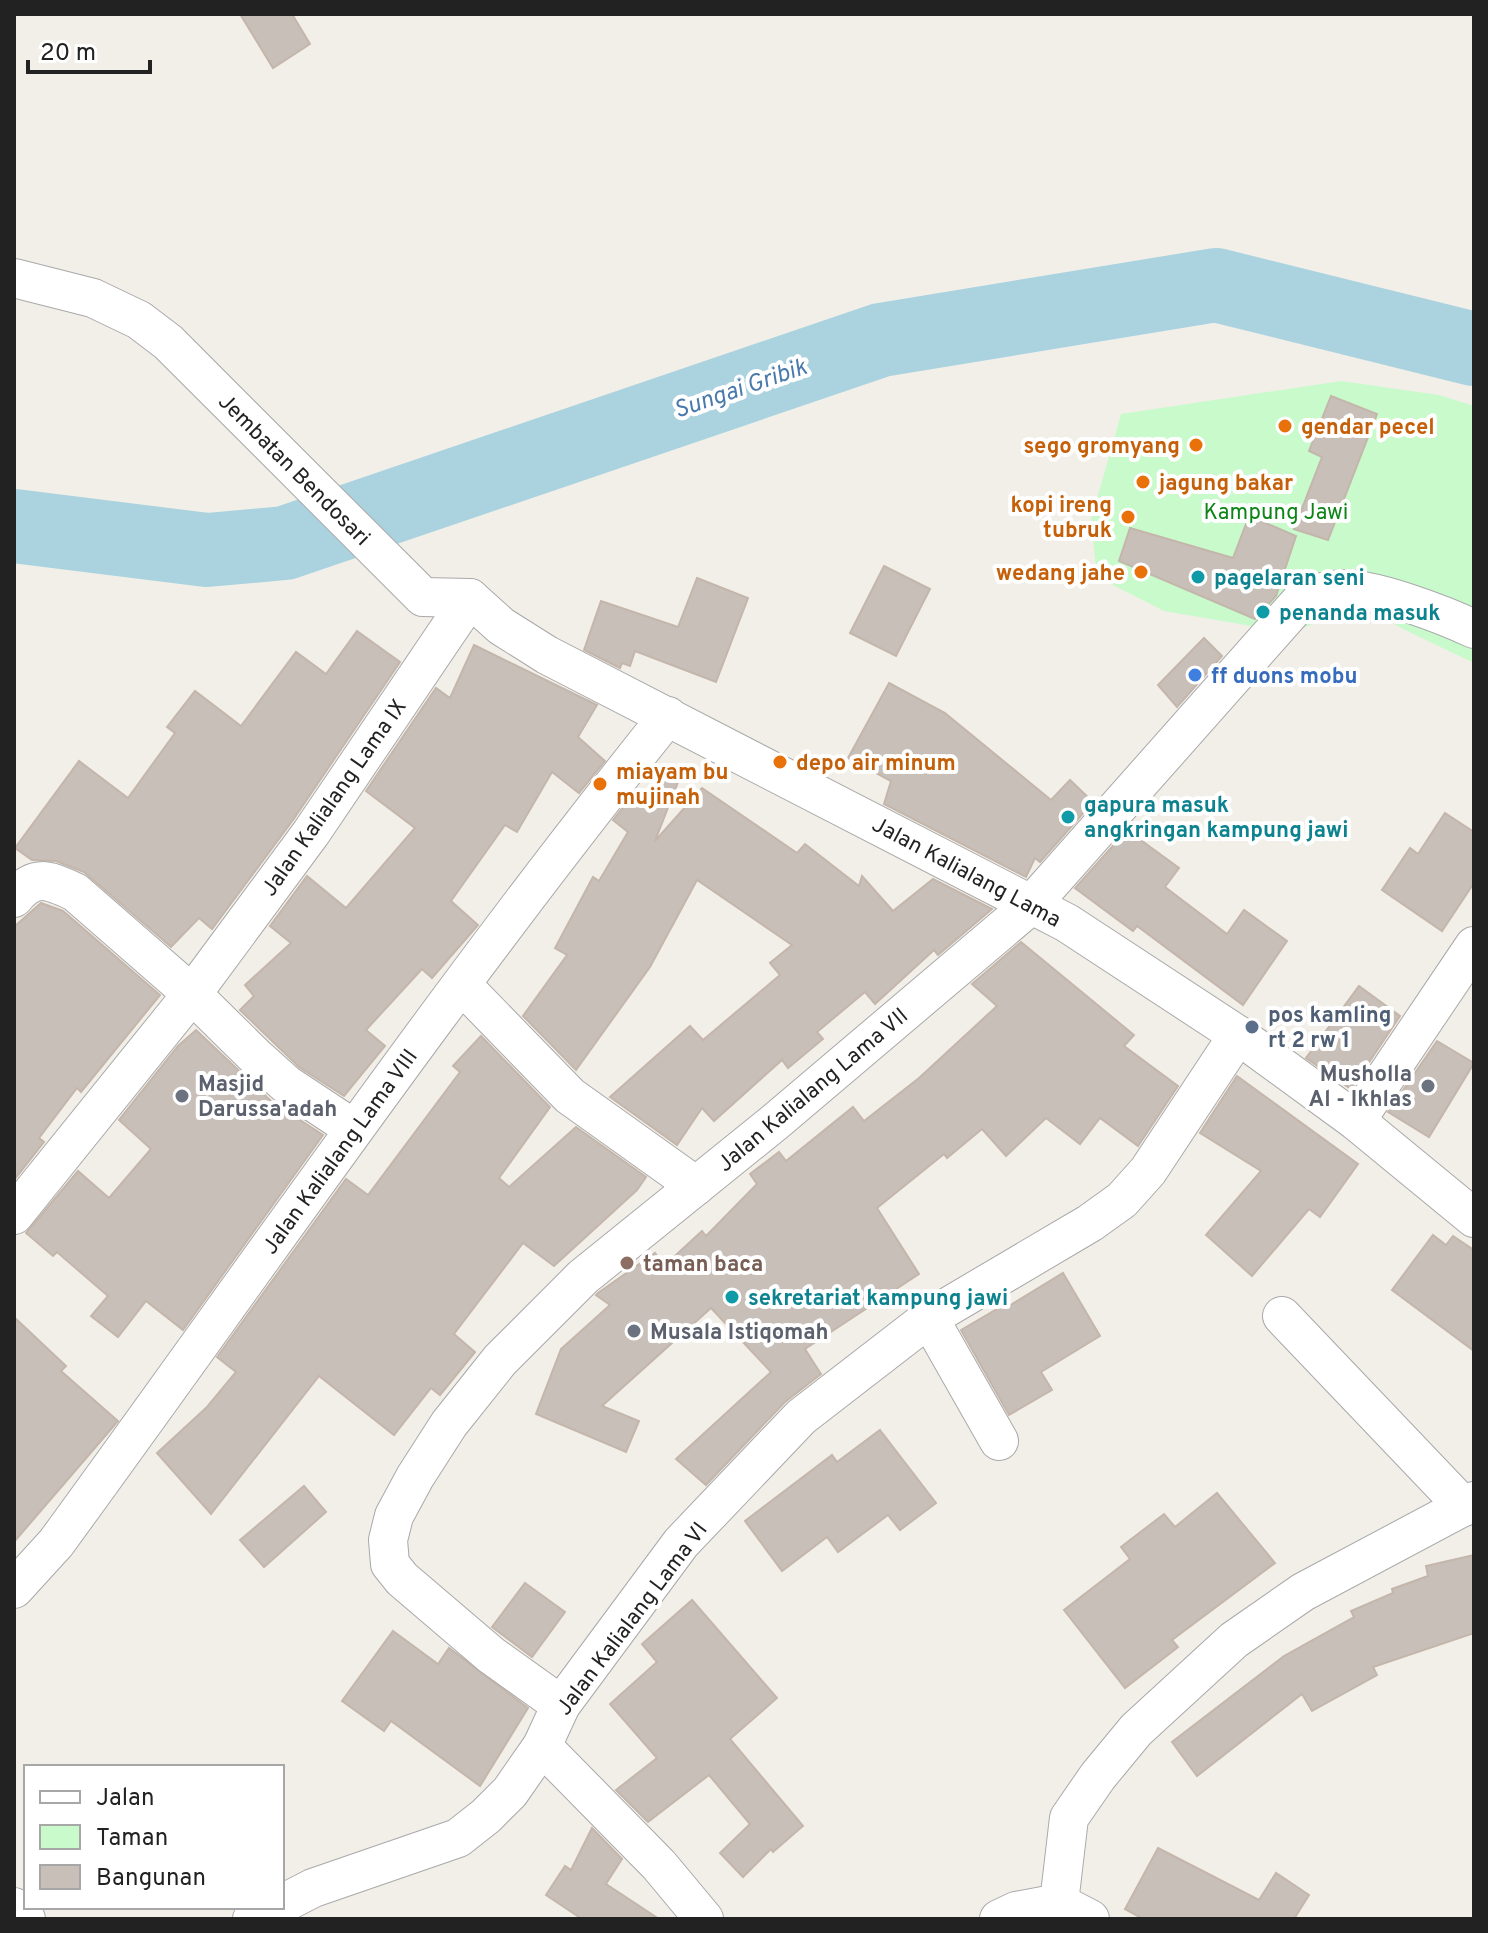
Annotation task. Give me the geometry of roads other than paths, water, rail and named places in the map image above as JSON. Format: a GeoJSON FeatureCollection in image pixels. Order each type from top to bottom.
{"type":"FeatureCollection","features":[{"type":"Feature","properties":{"kind":"street","name":"Jembatan Bendosari"},"geometry":{"type":"LineString","coordinates":[[14,278],[93,298],[139,320],[168,342],[423,597],[470,598]]}},
{"type":"Feature","properties":{"kind":"street","name":"Jalan Kalialang Lama VII"},"geometry":{"type":"LineString","coordinates":[[561,1705],[491,1655],[402,1579],[390,1564],[387,1553],[394,1516],[415,1477],[449,1424],[500,1360],[583,1277],[775,1122],[1031,905],[1305,596],[1330,590],[1381,595],[1474,629]]}},
{"type":"Feature","properties":{"kind":"street","name":"Jalan Kalialang Lama"},"geometry":{"type":"LineString","coordinates":[[470,598],[501,626],[547,655],[1067,923],[1238,1035],[1356,1121],[1474,1218]]}},
{"type":"Feature","properties":{"kind":"street","name":"Jalan Kalialang Lama IX"},"geometry":{"type":"LineString","coordinates":[[14,1215],[192,994],[311,833],[470,598]]}},
{"type":"Feature","properties":{"kind":"street","name":"Jalan Kalialang Lama VIII"},"geometry":{"type":"LineString","coordinates":[[14,1589],[65,1531],[354,1129],[609,789],[668,716]]}},
{"type":"Feature","properties":{"kind":"street"},"geometry":{"type":"LineString","coordinates":[[14,898],[25,885],[39,880],[75,892],[192,994],[286,1084],[354,1129]]}},
{"type":"Feature","properties":{"kind":"street"},"geometry":{"type":"LineString","coordinates":[[1356,1121],[1474,946]]}},
{"type":"Feature","properties":{"kind":"street"},"geometry":{"type":"LineString","coordinates":[[462,985],[570,1096],[696,1186]]}},
{"type":"Feature","properties":{"kind":"street","name":"Jalan Kalialang Lama VI"},"geometry":{"type":"LineString","coordinates":[[284,1903],[313,1888],[458,1838],[486,1816],[510,1792],[542,1746],[561,1705],[681,1543],[801,1417],[929,1318],[1090,1223],[1122,1200],[1148,1171],[1238,1035]]}},
{"type":"Feature","properties":{"kind":"street"},"geometry":{"type":"LineString","coordinates":[[999,1919],[1016,1911],[1070,1900],[1069,1818],[1136,1730],[1234,1640],[1303,1592],[1469,1504],[1282,1316]]}},
{"type":"Feature","properties":{"kind":"street"},"geometry":{"type":"LineString","coordinates":[[929,1318],[999,1441]]}},
{"type":"Feature","properties":{"kind":"street"},"geometry":{"type":"LineString","coordinates":[[542,1746],[659,1865],[704,1919]]}},
{"type":"Feature","properties":{"kind":"street"},"geometry":{"type":"LineString","coordinates":[[14,1907],[26,1919]]}},
{"type":"Feature","properties":{"kind":"street"},"geometry":{"type":"LineString","coordinates":[[252,1919],[272,1909]]}},
{"type":"Feature","properties":{"kind":"waterway","name":"Sungai Gribik"},"geometry":{"type":"LineString","coordinates":[[14,526],[207,550],[285,543],[881,340],[1216,285],[1474,349]]}},
{"type":"Feature","properties":{"kind":"place","name":"gendar pecel"},"geometry":{"type":"Point","coordinates":[1285,426]}},
{"type":"Feature","properties":{"kind":"place","name":"sego gromyang"},"geometry":{"type":"Point","coordinates":[1196,445]}},
{"type":"Feature","properties":{"kind":"place","name":"jagung bakar"},"geometry":{"type":"Point","coordinates":[1143,482]}},
{"type":"Feature","properties":{"kind":"place","name":"kopi ireng tubruk"},"geometry":{"type":"Point","coordinates":[1128,517]}},
{"type":"Feature","properties":{"kind":"place","name":"wedang jahe"},"geometry":{"type":"Point","coordinates":[1141,572]}},
{"type":"Feature","properties":{"kind":"place","name":"pagelaran seni"},"geometry":{"type":"Point","coordinates":[1198,577]}},
{"type":"Feature","properties":{"kind":"place","name":"penanda masuk"},"geometry":{"type":"Point","coordinates":[1263,612]}},
{"type":"Feature","properties":{"kind":"place","name":"ff duons mobu"},"geometry":{"type":"Point","coordinates":[1195,675]}},
{"type":"Feature","properties":{"kind":"place","name":"depo air minum"},"geometry":{"type":"Point","coordinates":[780,762]}},
{"type":"Feature","properties":{"kind":"place","name":"miayam bu mujinah"},"geometry":{"type":"Point","coordinates":[600,784]}},
{"type":"Feature","properties":{"kind":"place","name":"gapura masuk angkringan kampung jawi"},"geometry":{"type":"Point","coordinates":[1068,817]}},
{"type":"Feature","properties":{"kind":"place","name":"pos kamling rt 2 rw 1"},"geometry":{"type":"Point","coordinates":[1252,1027]}},
{"type":"Feature","properties":{"kind":"place","name":"Musholla Al - Ikhlas"},"geometry":{"type":"Point","coordinates":[1428,1086]}},
{"type":"Feature","properties":{"kind":"place","name":"Masjid Darussa'adah"},"geometry":{"type":"Point","coordinates":[182,1096]}},
{"type":"Feature","properties":{"kind":"place","name":"taman baca"},"geometry":{"type":"Point","coordinates":[627,1263]}},
{"type":"Feature","properties":{"kind":"place","name":"sekretariat kampung jawi"},"geometry":{"type":"Point","coordinates":[732,1297]}},
{"type":"Feature","properties":{"kind":"place","name":"Musala Istiqomah"},"geometry":{"type":"Point","coordinates":[634,1331]}},
{"type":"Feature","properties":{"kind":"park label","name":"Kampung Jawi"},"geometry":{"type":"Point","coordinates":[1276,511]}}]}
